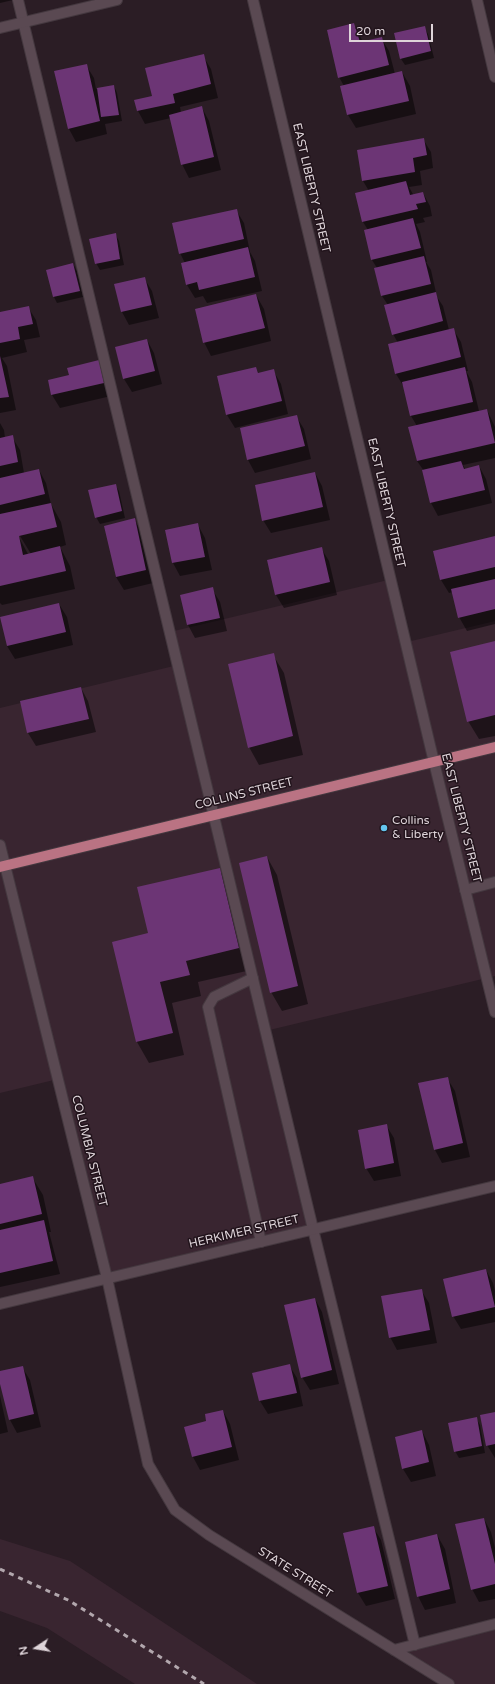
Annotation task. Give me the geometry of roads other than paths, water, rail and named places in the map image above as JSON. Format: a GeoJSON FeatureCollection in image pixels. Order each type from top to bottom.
{"type":"FeatureCollection","features":[{"type":"Feature","properties":{"kind":"main road","name":"COLLINS STREET"},"geometry":{"type":"LineString","coordinates":[[2,866],[495,747]]}},
{"type":"Feature","properties":{"kind":"street"},"geometry":{"type":"LineString","coordinates":[[18,0],[213,815],[415,1644]]}},
{"type":"Feature","properties":{"kind":"street"},"geometry":{"type":"LineString","coordinates":[[0,28],[117,0]]}},
{"type":"Feature","properties":{"kind":"street","name":"EAST LIBERTY STREET"},"geometry":{"type":"LineString","coordinates":[[254,0],[434,762],[495,1012]]}},
{"type":"Feature","properties":{"kind":"street"},"geometry":{"type":"LineString","coordinates":[[476,0],[495,77]]}},
{"type":"Feature","properties":{"kind":"street","name":"COLUMBIA STREET"},"geometry":{"type":"LineString","coordinates":[[0,845],[2,866],[106,1278],[148,1464]]}},
{"type":"Feature","properties":{"kind":"street"},"geometry":{"type":"LineString","coordinates":[[465,890],[495,882]]}},
{"type":"Feature","properties":{"kind":"street"},"geometry":{"type":"LineString","coordinates":[[253,978],[214,997],[208,1006],[261,1242]]}},
{"type":"Feature","properties":{"kind":"street","name":"HERKIMER STREET"},"geometry":{"type":"LineString","coordinates":[[0,1304],[495,1186]]}},
{"type":"Feature","properties":{"kind":"street","name":"STATE STREET"},"geometry":{"type":"LineString","coordinates":[[148,1464],[175,1510],[209,1536],[449,1684]]}},
{"type":"Feature","properties":{"kind":"street"},"geometry":{"type":"LineString","coordinates":[[394,1650],[495,1624]]}},
{"type":"Feature","properties":{"kind":"railway"},"geometry":{"type":"LineString","coordinates":[[0,1569],[68,1600],[204,1684]]}},
{"type":"Feature","properties":{"kind":"place","name":"Collins & Liberty"},"geometry":{"type":"Point","coordinates":[384,828]}}]}
